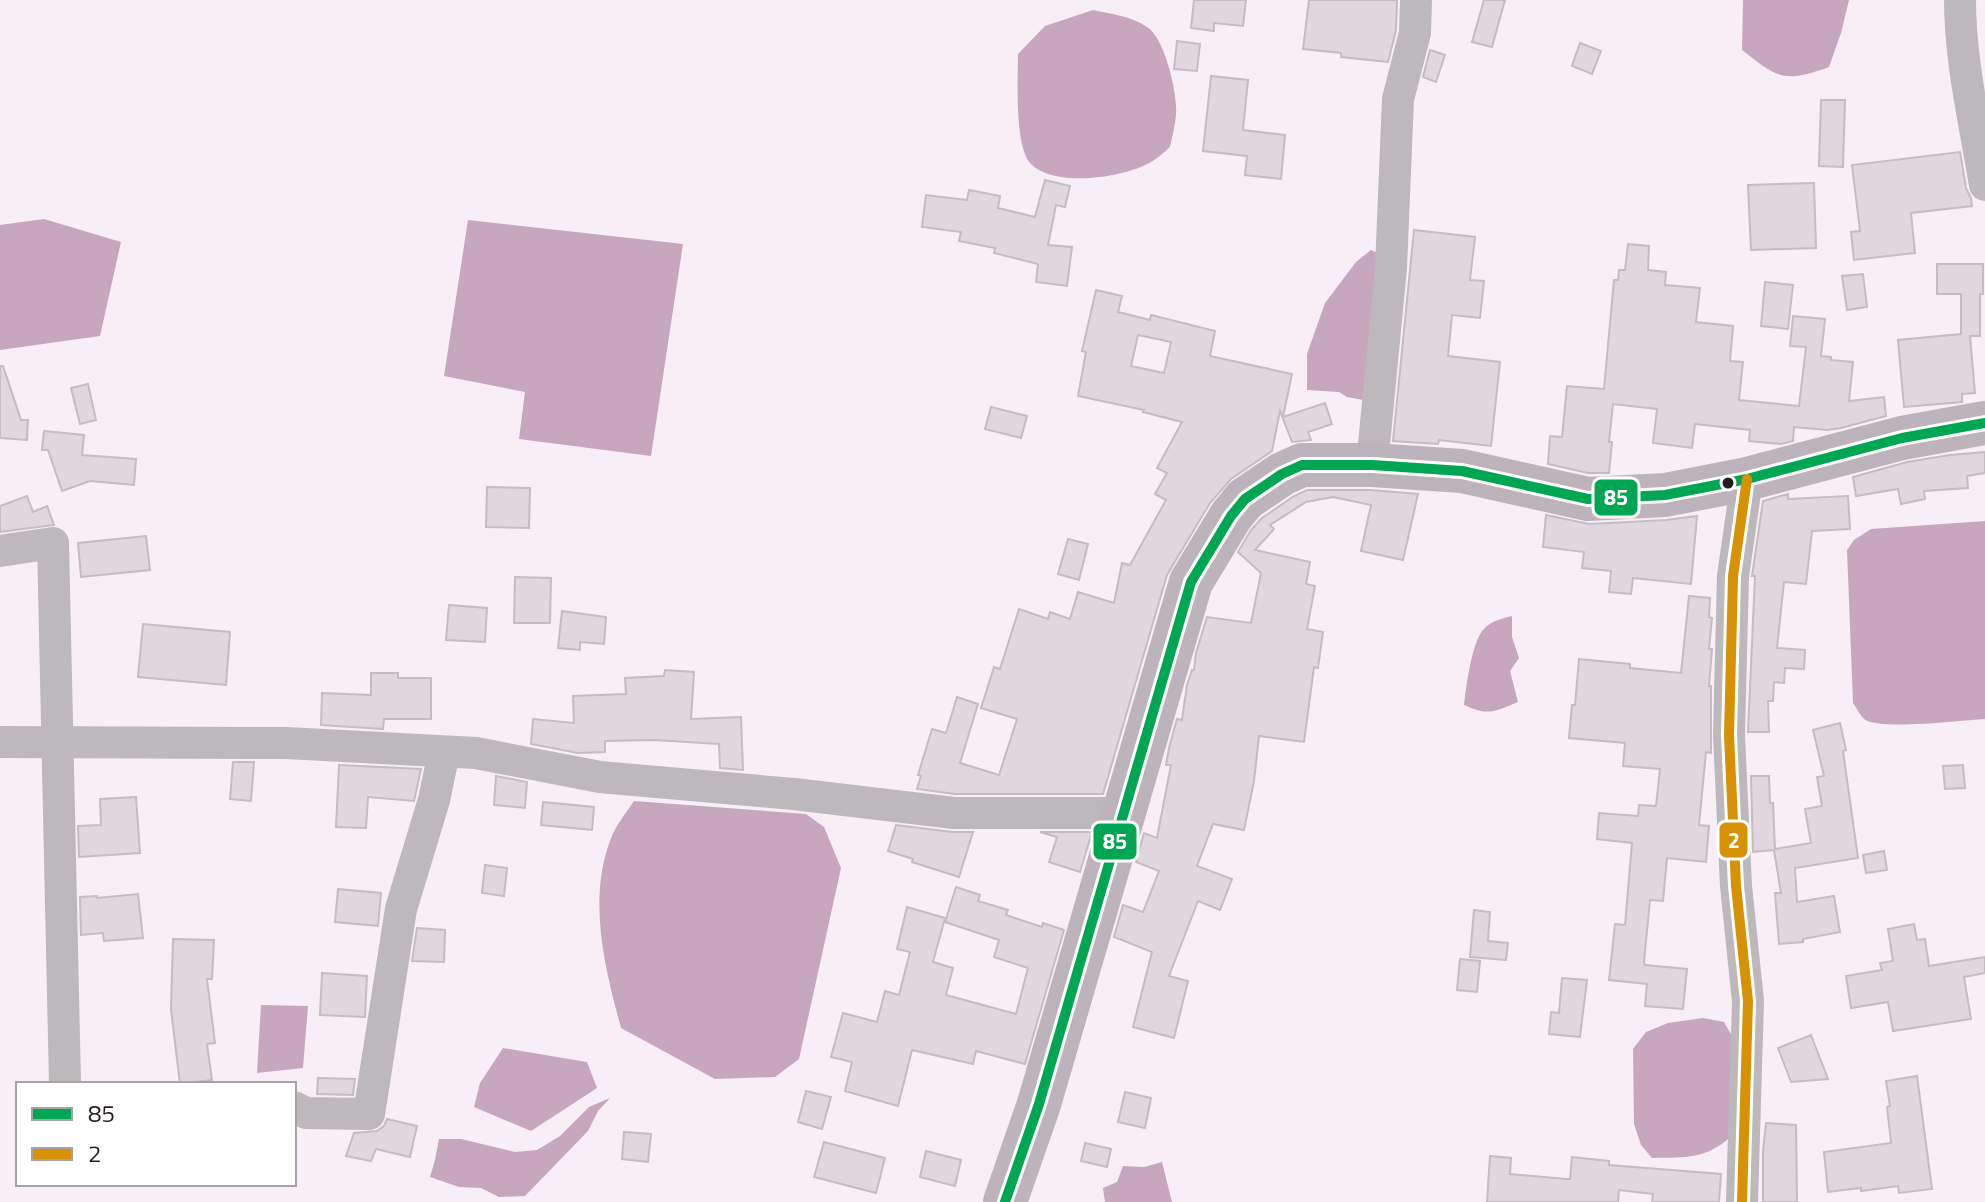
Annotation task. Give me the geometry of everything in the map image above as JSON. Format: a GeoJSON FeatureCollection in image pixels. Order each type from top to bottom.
{"type":"FeatureCollection","features":[{"type":"Feature","properties":{"kind":"highway"},"geometry":{"type":"LineString","coordinates":[[1005,1202],[1039,1104],[1191,582],[1231,516],[1245,499],[1282,474],[1302,465],[1372,465],[1462,471],[1588,499],[1665,495],[1747,479],[1902,438],[1985,423]]}},
{"type":"Feature","properties":{"kind":"street"},"geometry":{"type":"LineString","coordinates":[[1372,465],[1391,268],[1398,99],[1415,33],[1416,0]]}},
{"type":"Feature","properties":{"kind":"street"},"geometry":{"type":"LineString","coordinates":[[1960,0],[1967,72],[1985,185]]}},
{"type":"Feature","properties":{"kind":"street"},"geometry":{"type":"LineString","coordinates":[[1742,1202],[1748,1001],[1736,886],[1729,735],[1733,576],[1747,479]]}},
{"type":"Feature","properties":{"kind":"street"},"geometry":{"type":"LineString","coordinates":[[0,551],[53,543],[65,1082]]}},
{"type":"Feature","properties":{"kind":"street"},"geometry":{"type":"LineString","coordinates":[[0,742],[286,743],[476,753],[600,777],[794,794],[954,813],[1124,813]]}},
{"type":"Feature","properties":{"kind":"street"},"geometry":{"type":"LineString","coordinates":[[296,1108],[306,1113],[369,1114],[401,909],[434,800],[444,752]]}},
{"type":"Feature","properties":{"kind":"shaded area"},"geometry":{"type":"Polygon","coordinates":[[[1743,0],[1849,0],[1829,67],[1802,75],[1782,75],[1742,50],[1743,0]]]}},
{"type":"Feature","properties":{"kind":"shaded area"},"geometry":{"type":"Polygon","coordinates":[[[1093,10],[1141,23],[1159,43],[1169,68],[1176,106],[1170,147],[1151,162],[1124,172],[1090,178],[1056,176],[1031,164],[1022,143],[1018,112],[1018,54],[1045,26],[1093,10]]]}},
{"type":"Feature","properties":{"kind":"shaded area"},"geometry":{"type":"Polygon","coordinates":[[[44,219],[121,242],[100,336],[0,350],[0,225],[44,219]]]}},
{"type":"Feature","properties":{"kind":"shaded area"},"geometry":{"type":"Polygon","coordinates":[[[468,220],[683,244],[651,456],[519,439],[525,392],[444,376],[468,220]]]}},
{"type":"Feature","properties":{"kind":"shaded area"},"geometry":{"type":"Polygon","coordinates":[[[1371,250],[1381,255],[1374,402],[1347,397],[1339,392],[1307,390],[1307,354],[1325,303],[1356,262],[1371,250]]]}},
{"type":"Feature","properties":{"kind":"shaded area"},"geometry":{"type":"Polygon","coordinates":[[[1985,521],[1985,719],[1903,725],[1864,719],[1853,703],[1847,550],[1854,540],[1871,529],[1985,521]]]}},
{"type":"Feature","properties":{"kind":"shaded area"},"geometry":{"type":"Polygon","coordinates":[[[1512,616],[1512,637],[1519,658],[1510,671],[1518,702],[1491,711],[1479,711],[1464,705],[1470,665],[1479,636],[1489,624],[1512,616]]]}},
{"type":"Feature","properties":{"kind":"shaded area"},"geometry":{"type":"Polygon","coordinates":[[[634,801],[806,814],[824,827],[841,868],[799,1059],[775,1077],[715,1079],[621,1028],[604,958],[600,885],[611,838],[634,801]]]}},
{"type":"Feature","properties":{"kind":"shaded area"},"geometry":{"type":"Polygon","coordinates":[[[261,1005],[308,1006],[303,1068],[257,1073],[261,1005]]]}},
{"type":"Feature","properties":{"kind":"shaded area"},"geometry":{"type":"Polygon","coordinates":[[[1703,1018],[1724,1022],[1732,1036],[1733,1135],[1704,1153],[1652,1158],[1641,1145],[1634,1124],[1633,1049],[1646,1032],[1668,1023],[1703,1018]]]}},
{"type":"Feature","properties":{"kind":"shaded area"},"geometry":{"type":"Polygon","coordinates":[[[503,1048],[587,1062],[597,1088],[531,1131],[474,1107],[480,1083],[503,1048]]]}},
{"type":"Feature","properties":{"kind":"shaded area"},"geometry":{"type":"Polygon","coordinates":[[[610,1098],[598,1111],[588,1131],[525,1196],[499,1197],[481,1188],[459,1187],[430,1177],[439,1139],[461,1139],[515,1152],[537,1150],[560,1136],[589,1107],[610,1098]]]}},
{"type":"Feature","properties":{"kind":"shaded area"},"geometry":{"type":"Polygon","coordinates":[[[1162,1162],[1172,1202],[1105,1202],[1103,1188],[1117,1182],[1123,1166],[1144,1167],[1162,1162]]]}},
{"type":"Feature","properties":{"kind":"building"},"geometry":{"type":"Polygon","coordinates":[[[1194,0],[1246,0],[1243,26],[1214,23],[1214,31],[1191,28],[1194,0]]]}},
{"type":"Feature","properties":{"kind":"building"},"geometry":{"type":"Polygon","coordinates":[[[1309,0],[1397,0],[1396,30],[1388,62],[1303,49],[1309,0]]]}},
{"type":"Feature","properties":{"kind":"building"},"geometry":{"type":"Polygon","coordinates":[[[1484,0],[1505,0],[1492,47],[1472,42],[1484,0]]]}},
{"type":"Feature","properties":{"kind":"building"},"geometry":{"type":"Polygon","coordinates":[[[1177,41],[1200,44],[1197,71],[1174,69],[1177,41]]]}},
{"type":"Feature","properties":{"kind":"building"},"geometry":{"type":"Polygon","coordinates":[[[1580,43],[1601,51],[1592,74],[1572,66],[1580,43]]]}},
{"type":"Feature","properties":{"kind":"building"},"geometry":{"type":"Polygon","coordinates":[[[1430,50],[1445,55],[1436,82],[1423,77],[1430,50]]]}},
{"type":"Feature","properties":{"kind":"building"},"geometry":{"type":"Polygon","coordinates":[[[1211,76],[1248,80],[1243,130],[1285,135],[1281,179],[1245,175],[1247,156],[1203,151],[1211,76]]]}},
{"type":"Feature","properties":{"kind":"building"},"geometry":{"type":"Polygon","coordinates":[[[1821,100],[1845,100],[1843,167],[1819,166],[1821,100]]]}},
{"type":"Feature","properties":{"kind":"building"},"geometry":{"type":"Polygon","coordinates":[[[1960,152],[1972,206],[1911,213],[1915,253],[1854,260],[1851,232],[1860,231],[1852,165],[1960,152]]]}},
{"type":"Feature","properties":{"kind":"building"},"geometry":{"type":"Polygon","coordinates":[[[1045,180],[1070,186],[1065,207],[1056,205],[1048,245],[1072,247],[1067,286],[1036,282],[1038,264],[994,253],[995,248],[959,241],[961,232],[922,227],[926,195],[967,200],[969,190],[1000,196],[998,208],[1035,217],[1045,180]]]}},
{"type":"Feature","properties":{"kind":"building"},"geometry":{"type":"Polygon","coordinates":[[[1814,183],[1816,248],[1751,250],[1748,185],[1814,183]]]}},
{"type":"Feature","properties":{"kind":"building"},"geometry":{"type":"Polygon","coordinates":[[[1414,230],[1475,237],[1470,280],[1484,281],[1480,318],[1452,315],[1448,356],[1500,362],[1491,446],[1439,440],[1438,444],[1393,441],[1414,230]]]}},
{"type":"Feature","properties":{"kind":"building"},"geometry":{"type":"Polygon","coordinates":[[[1628,244],[1649,246],[1648,270],[1666,272],[1665,285],[1700,288],[1696,322],[1733,326],[1730,361],[1743,362],[1739,400],[1799,406],[1806,347],[1790,346],[1793,316],[1825,319],[1821,356],[1853,362],[1849,401],[1884,397],[1886,416],[1827,430],[1794,427],[1793,441],[1781,444],[1749,441],[1750,430],[1695,424],[1692,448],[1653,443],[1657,409],[1613,404],[1609,473],[1588,473],[1548,464],[1550,436],[1562,437],[1567,386],[1604,389],[1614,280],[1618,280],[1619,270],[1625,270],[1628,244]]]}},
{"type":"Feature","properties":{"kind":"building"},"geometry":{"type":"Polygon","coordinates":[[[1937,264],[1983,264],[1980,336],[1970,336],[1975,393],[1962,394],[1962,402],[1904,407],[1898,340],[1961,334],[1961,294],[1937,294],[1937,264]]]}},
{"type":"Feature","properties":{"kind":"building"},"geometry":{"type":"Polygon","coordinates":[[[1863,274],[1867,307],[1847,310],[1842,276],[1863,274]]]}},
{"type":"Feature","properties":{"kind":"building"},"geometry":{"type":"Polygon","coordinates":[[[1765,282],[1793,285],[1788,329],[1761,326],[1765,282]]]}},
{"type":"Feature","properties":{"kind":"building"},"geometry":{"type":"Polygon","coordinates":[[[1096,290],[1122,296],[1118,312],[1150,320],[1151,315],[1215,331],[1210,356],[1292,374],[1283,417],[1325,403],[1332,424],[1308,432],[1311,440],[1292,442],[1280,411],[1272,451],[1231,479],[1210,503],[1167,575],[1103,794],[955,794],[917,789],[921,776],[918,775],[932,729],[946,733],[957,697],[978,704],[960,763],[999,775],[1017,719],[981,708],[994,667],[1000,669],[1019,609],[1048,619],[1050,612],[1070,619],[1078,592],[1114,603],[1122,563],[1130,565],[1166,500],[1155,494],[1167,473],[1157,468],[1182,422],[1144,410],[1078,396],[1086,352],[1082,351],[1096,290]],[[1138,335],[1131,366],[1164,373],[1171,342],[1138,335]]]}},
{"type":"Feature","properties":{"kind":"building"},"geometry":{"type":"Polygon","coordinates":[[[0,366],[3,366],[21,420],[28,420],[27,440],[0,438],[0,366]]]}},
{"type":"Feature","properties":{"kind":"building"},"geometry":{"type":"Polygon","coordinates":[[[88,384],[96,420],[80,424],[71,388],[88,384]]]}},
{"type":"Feature","properties":{"kind":"building"},"geometry":{"type":"Polygon","coordinates":[[[991,407],[1027,416],[1021,438],[985,429],[991,407]]]}},
{"type":"Feature","properties":{"kind":"building"},"geometry":{"type":"Polygon","coordinates":[[[44,431],[84,435],[82,455],[136,459],[134,485],[90,481],[62,491],[48,450],[42,450],[44,431]]]}},
{"type":"Feature","properties":{"kind":"building"},"geometry":{"type":"Polygon","coordinates":[[[1985,452],[1985,473],[1967,476],[1968,488],[1924,491],[1925,499],[1901,504],[1898,489],[1856,496],[1853,477],[1907,462],[1985,452]]]}},
{"type":"Feature","properties":{"kind":"building"},"geometry":{"type":"Polygon","coordinates":[[[487,487],[530,488],[529,528],[486,527],[487,487]]]}},
{"type":"Feature","properties":{"kind":"building"},"geometry":{"type":"Polygon","coordinates":[[[1307,490],[1418,494],[1403,560],[1361,551],[1371,505],[1333,497],[1306,502],[1270,525],[1274,529],[1255,550],[1310,562],[1306,584],[1315,586],[1307,629],[1323,632],[1318,668],[1314,667],[1304,742],[1259,736],[1244,830],[1213,824],[1197,866],[1232,879],[1220,910],[1198,901],[1169,976],[1188,981],[1174,1038],[1133,1027],[1152,952],[1114,937],[1123,905],[1143,912],[1159,871],[1136,862],[1144,833],[1157,838],[1171,765],[1166,765],[1169,748],[1177,719],[1182,720],[1187,685],[1194,670],[1207,617],[1251,623],[1261,573],[1238,552],[1262,518],[1307,490]]]}},
{"type":"Feature","properties":{"kind":"building"},"geometry":{"type":"Polygon","coordinates":[[[1788,494],[1788,499],[1848,496],[1850,529],[1812,531],[1806,584],[1784,582],[1777,648],[1805,650],[1804,669],[1785,668],[1784,683],[1774,682],[1773,701],[1768,701],[1769,732],[1748,732],[1755,576],[1752,576],[1763,501],[1788,494]]]}},
{"type":"Feature","properties":{"kind":"building"},"geometry":{"type":"Polygon","coordinates":[[[27,496],[33,512],[47,506],[54,525],[0,532],[0,506],[27,496]]]}},
{"type":"Feature","properties":{"kind":"building"},"geometry":{"type":"Polygon","coordinates":[[[1546,515],[1589,524],[1697,516],[1691,584],[1633,578],[1631,594],[1609,592],[1611,571],[1582,568],[1584,552],[1543,547],[1546,515]]]}},
{"type":"Feature","properties":{"kind":"building"},"geometry":{"type":"Polygon","coordinates":[[[146,536],[150,570],[81,577],[78,543],[146,536]]]}},
{"type":"Feature","properties":{"kind":"building"},"geometry":{"type":"Polygon","coordinates":[[[1068,539],[1088,544],[1079,580],[1058,574],[1068,539]]]}},
{"type":"Feature","properties":{"kind":"building"},"geometry":{"type":"Polygon","coordinates":[[[515,577],[551,578],[550,623],[514,623],[515,577]]]}},
{"type":"Feature","properties":{"kind":"building"},"geometry":{"type":"Polygon","coordinates":[[[1689,596],[1710,598],[1709,617],[1712,618],[1709,649],[1712,649],[1709,686],[1711,753],[1706,752],[1699,825],[1709,826],[1706,862],[1667,858],[1663,901],[1650,900],[1644,962],[1645,965],[1687,969],[1683,1009],[1645,1006],[1647,984],[1609,980],[1615,924],[1625,925],[1632,843],[1597,839],[1599,813],[1638,816],[1639,805],[1656,806],[1660,769],[1623,766],[1625,743],[1569,738],[1579,659],[1681,673],[1689,596]]]}},
{"type":"Feature","properties":{"kind":"building"},"geometry":{"type":"Polygon","coordinates":[[[449,605],[487,608],[485,642],[446,640],[449,605]]]}},
{"type":"Feature","properties":{"kind":"building"},"geometry":{"type":"Polygon","coordinates":[[[562,611],[606,617],[604,644],[580,642],[580,650],[558,648],[562,611]]]}},
{"type":"Feature","properties":{"kind":"building"},"geometry":{"type":"Polygon","coordinates":[[[143,624],[230,632],[226,685],[138,677],[143,624]]]}},
{"type":"Feature","properties":{"kind":"building"},"geometry":{"type":"Polygon","coordinates":[[[665,670],[694,672],[691,719],[741,717],[743,770],[720,768],[719,744],[605,741],[605,752],[578,753],[531,744],[533,719],[574,723],[573,696],[626,694],[625,678],[664,676],[665,670]]]}},
{"type":"Feature","properties":{"kind":"building"},"geometry":{"type":"Polygon","coordinates":[[[371,673],[398,673],[398,678],[431,678],[431,719],[384,719],[383,729],[321,725],[322,693],[371,695],[371,673]]]}},
{"type":"Feature","properties":{"kind":"building"},"geometry":{"type":"Polygon","coordinates":[[[1840,723],[1858,858],[1795,868],[1797,902],[1834,896],[1840,932],[1803,939],[1803,942],[1779,944],[1775,893],[1781,893],[1774,850],[1753,852],[1751,776],[1769,776],[1775,849],[1811,843],[1805,809],[1822,806],[1817,777],[1824,776],[1813,730],[1840,723]]]}},
{"type":"Feature","properties":{"kind":"building"},"geometry":{"type":"Polygon","coordinates":[[[233,762],[254,762],[251,801],[230,799],[233,762]]]}},
{"type":"Feature","properties":{"kind":"building"},"geometry":{"type":"Polygon","coordinates":[[[339,765],[421,769],[414,801],[368,797],[366,828],[336,827],[339,765]]]}},
{"type":"Feature","properties":{"kind":"building"},"geometry":{"type":"Polygon","coordinates":[[[1963,765],[1965,788],[1945,789],[1943,766],[1963,765]]]}},
{"type":"Feature","properties":{"kind":"building"},"geometry":{"type":"Polygon","coordinates":[[[496,776],[527,782],[525,808],[494,805],[496,776]]]}},
{"type":"Feature","properties":{"kind":"building"},"geometry":{"type":"Polygon","coordinates":[[[136,797],[140,853],[79,857],[78,826],[101,825],[100,799],[136,797]]]}},
{"type":"Feature","properties":{"kind":"building"},"geometry":{"type":"Polygon","coordinates":[[[543,802],[594,807],[592,830],[541,825],[543,802]]]}},
{"type":"Feature","properties":{"kind":"building"},"geometry":{"type":"Polygon","coordinates":[[[896,825],[973,832],[959,877],[888,851],[896,825]]]}},
{"type":"Feature","properties":{"kind":"building"},"geometry":{"type":"Polygon","coordinates":[[[1040,832],[1092,832],[1080,872],[1049,862],[1057,837],[1040,832]]]}},
{"type":"Feature","properties":{"kind":"building"},"geometry":{"type":"Polygon","coordinates":[[[1884,851],[1887,870],[1866,873],[1863,855],[1884,851]]]}},
{"type":"Feature","properties":{"kind":"building"},"geometry":{"type":"Polygon","coordinates":[[[485,865],[507,868],[504,896],[482,893],[485,865]]]}},
{"type":"Feature","properties":{"kind":"building"},"geometry":{"type":"Polygon","coordinates":[[[956,887],[980,895],[978,901],[1008,910],[1006,915],[1042,927],[1043,923],[1064,930],[1025,1064],[976,1051],[973,1064],[912,1050],[898,1106],[845,1091],[852,1062],[831,1057],[843,1013],[877,1022],[885,991],[899,995],[910,952],[897,949],[907,907],[945,918],[933,962],[953,968],[946,995],[1016,1014],[1028,968],[994,957],[999,940],[945,922],[956,887]]]}},
{"type":"Feature","properties":{"kind":"building"},"geometry":{"type":"Polygon","coordinates":[[[338,889],[381,893],[378,926],[335,922],[338,889]]]}},
{"type":"Feature","properties":{"kind":"building"},"geometry":{"type":"Polygon","coordinates":[[[138,894],[143,938],[104,941],[103,933],[81,935],[80,897],[138,894]]]}},
{"type":"Feature","properties":{"kind":"building"},"geometry":{"type":"Polygon","coordinates":[[[1474,910],[1490,912],[1488,941],[1508,943],[1506,960],[1470,957],[1474,910]]]}},
{"type":"Feature","properties":{"kind":"building"},"geometry":{"type":"Polygon","coordinates":[[[1914,924],[1917,940],[1925,939],[1929,966],[1985,957],[1985,973],[1964,977],[1971,1019],[1893,1031],[1888,1002],[1851,1008],[1846,976],[1882,970],[1880,963],[1893,961],[1888,929],[1914,924]]]}},
{"type":"Feature","properties":{"kind":"building"},"geometry":{"type":"Polygon","coordinates":[[[417,928],[445,930],[444,962],[412,961],[417,928]]]}},
{"type":"Feature","properties":{"kind":"building"},"geometry":{"type":"Polygon","coordinates":[[[173,939],[214,940],[212,979],[207,979],[215,1043],[207,1044],[212,1080],[180,1082],[171,1009],[173,939]]]}},
{"type":"Feature","properties":{"kind":"building"},"geometry":{"type":"Polygon","coordinates":[[[1460,959],[1480,961],[1477,992],[1457,990],[1460,959]]]}},
{"type":"Feature","properties":{"kind":"building"},"geometry":{"type":"Polygon","coordinates":[[[322,973],[367,976],[365,1017],[320,1015],[322,973]]]}},
{"type":"Feature","properties":{"kind":"building"},"geometry":{"type":"Polygon","coordinates":[[[1562,978],[1587,980],[1580,1037],[1549,1034],[1551,1012],[1559,1013],[1562,978]]]}},
{"type":"Feature","properties":{"kind":"building"},"geometry":{"type":"Polygon","coordinates":[[[1811,1035],[1828,1079],[1791,1082],[1778,1048],[1811,1035]]]}},
{"type":"Feature","properties":{"kind":"building"},"geometry":{"type":"Polygon","coordinates":[[[1917,1076],[1932,1189],[1899,1193],[1898,1186],[1828,1192],[1824,1152],[1891,1143],[1886,1081],[1917,1076]]]}},
{"type":"Feature","properties":{"kind":"building"},"geometry":{"type":"Polygon","coordinates":[[[318,1078],[355,1079],[353,1095],[317,1094],[318,1078]]]}},
{"type":"Feature","properties":{"kind":"building"},"geometry":{"type":"Polygon","coordinates":[[[806,1091],[831,1097],[822,1129],[798,1122],[806,1091]]]}},
{"type":"Feature","properties":{"kind":"building"},"geometry":{"type":"Polygon","coordinates":[[[1125,1092],[1151,1098],[1145,1128],[1118,1122],[1125,1092]]]}},
{"type":"Feature","properties":{"kind":"building"},"geometry":{"type":"Polygon","coordinates":[[[387,1119],[417,1126],[410,1157],[376,1149],[371,1161],[346,1156],[354,1133],[377,1131],[387,1119]]]}},
{"type":"Feature","properties":{"kind":"building"},"geometry":{"type":"Polygon","coordinates":[[[1766,1123],[1796,1125],[1797,1202],[1763,1202],[1766,1123]]]}},
{"type":"Feature","properties":{"kind":"building"},"geometry":{"type":"Polygon","coordinates":[[[624,1132],[651,1134],[648,1162],[622,1159],[624,1132]]]}},
{"type":"Feature","properties":{"kind":"building"},"geometry":{"type":"Polygon","coordinates":[[[824,1142],[885,1158],[876,1193],[814,1177],[824,1142]]]}},
{"type":"Feature","properties":{"kind":"building"},"geometry":{"type":"Polygon","coordinates":[[[1085,1143],[1111,1149],[1107,1167],[1081,1161],[1085,1143]]]}},
{"type":"Feature","properties":{"kind":"building"},"geometry":{"type":"Polygon","coordinates":[[[926,1151],[961,1160],[955,1186],[920,1177],[926,1151]]]}},
{"type":"Feature","properties":{"kind":"building"},"geometry":{"type":"Polygon","coordinates":[[[1490,1156],[1511,1158],[1510,1174],[1566,1179],[1570,1179],[1572,1157],[1609,1161],[1609,1165],[1721,1174],[1719,1202],[1652,1202],[1653,1194],[1619,1190],[1618,1202],[1487,1202],[1490,1156]]]}},
{"type":"Feature","properties":{"kind":"transit line","name":"85"},"geometry":{"type":"LineString","coordinates":[[1005,1202],[1039,1104],[1191,582],[1231,516],[1245,499],[1282,474],[1302,465],[1372,465],[1462,471],[1588,499],[1665,495],[1747,479],[1902,438],[1985,423]]}},
{"type":"Feature","properties":{"kind":"transit line","name":"2"},"geometry":{"type":"LineString","coordinates":[[1742,1202],[1748,1001],[1736,886],[1729,735],[1733,576],[1747,479]]}}]}
